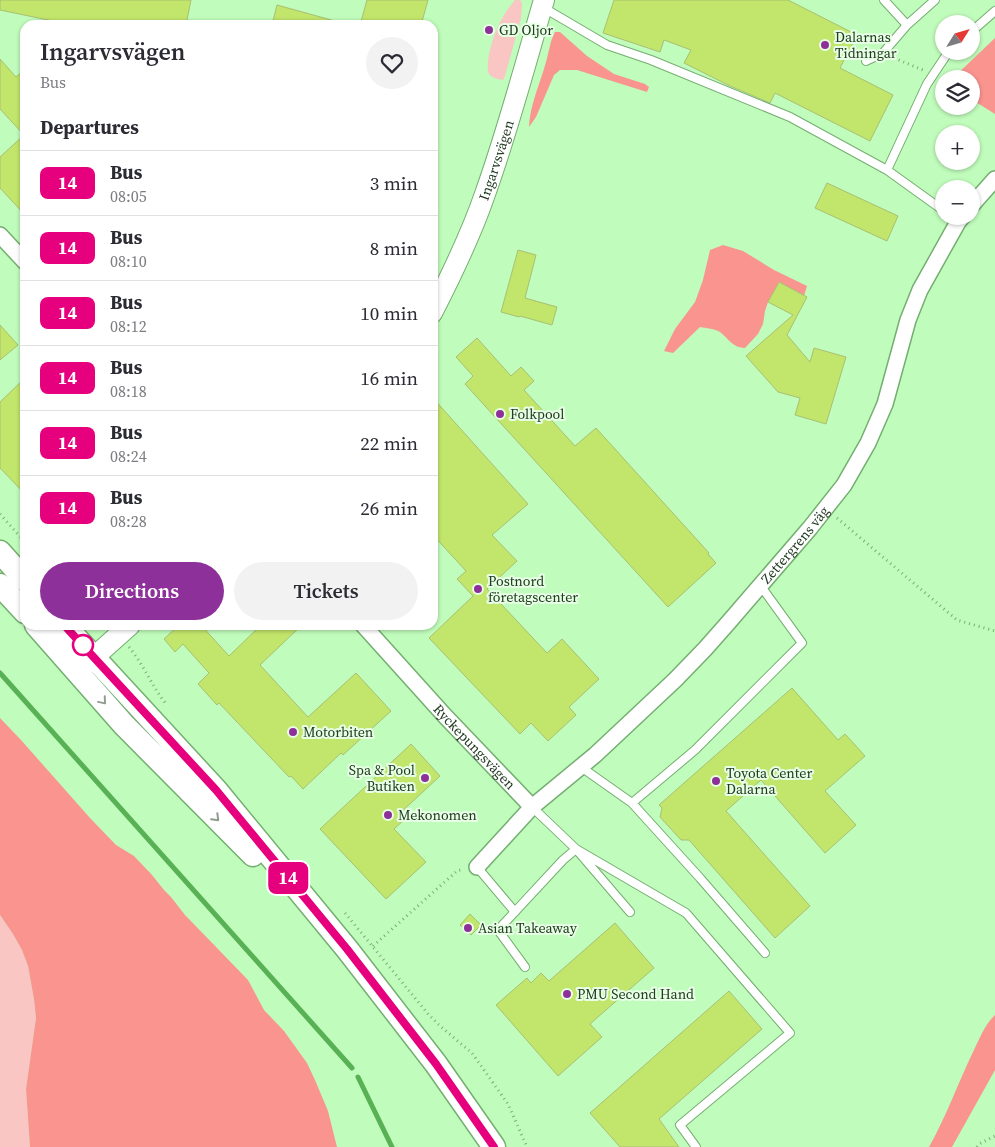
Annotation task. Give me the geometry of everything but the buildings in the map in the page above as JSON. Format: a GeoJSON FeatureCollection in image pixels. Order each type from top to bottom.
{"type":"FeatureCollection","features":[{"type":"Feature","properties":{"kind":"main road"},"geometry":{"type":"LineString","coordinates":[[0,552],[20,574]]}},
{"type":"Feature","properties":{"kind":"main road"},"geometry":{"type":"LineString","coordinates":[[0,585],[20,607]]}},
{"type":"Feature","properties":{"kind":"main road"},"geometry":{"type":"LineString","coordinates":[[42,630],[86,664],[216,790],[347,949],[436,1064],[494,1147]]}},
{"type":"Feature","properties":{"kind":"main road"},"geometry":{"type":"LineString","coordinates":[[67,630],[86,664]]}},
{"type":"Feature","properties":{"kind":"street","name":"Ingarvsvägen"},"geometry":{"type":"LineString","coordinates":[[438,301],[457,262],[485,195],[509,122],[543,3]]}},
{"type":"Feature","properties":{"kind":"street"},"geometry":{"type":"LineString","coordinates":[[980,196],[995,179]]}},
{"type":"Feature","properties":{"kind":"street","name":"Zettergrens väg"},"geometry":{"type":"LineString","coordinates":[[532,807],[596,755],[675,680],[711,642],[844,485],[868,443],[885,404],[908,320],[920,290],[953,225]]}},
{"type":"Feature","properties":{"kind":"street"},"geometry":{"type":"LineString","coordinates":[[0,235],[20,257]]}},
{"type":"Feature","properties":{"kind":"street"},"geometry":{"type":"LineString","coordinates":[[86,664],[124,630]]}},
{"type":"Feature","properties":{"kind":"street","name":"Ryckepungsvägen"},"geometry":{"type":"LineString","coordinates":[[368,630],[532,807]]}},
{"type":"Feature","properties":{"kind":"street"},"geometry":{"type":"LineString","coordinates":[[477,867],[532,807]]}},
{"type":"Feature","properties":{"kind":"lane"},"geometry":{"type":"LineString","coordinates":[[884,0],[907,25]]}},
{"type":"Feature","properties":{"kind":"lane"},"geometry":{"type":"LineString","coordinates":[[866,61],[883,53],[907,25],[935,0]]}},
{"type":"Feature","properties":{"kind":"lane"},"geometry":{"type":"LineString","coordinates":[[543,3],[607,45],[651,60],[790,117],[887,170],[935,205]]}},
{"type":"Feature","properties":{"kind":"lane"},"geometry":{"type":"LineString","coordinates":[[980,24],[995,11]]}},
{"type":"Feature","properties":{"kind":"lane"},"geometry":{"type":"LineString","coordinates":[[887,170],[927,84],[943,60]]}},
{"type":"Feature","properties":{"kind":"lane"},"geometry":{"type":"LineString","coordinates":[[632,803],[695,750],[802,643],[760,585]]}},
{"type":"Feature","properties":{"kind":"lane"},"geometry":{"type":"LineString","coordinates":[[581,767],[632,803],[765,953]]}},
{"type":"Feature","properties":{"kind":"lane"},"geometry":{"type":"LineString","coordinates":[[532,807],[576,849],[630,912]]}},
{"type":"Feature","properties":{"kind":"lane"},"geometry":{"type":"LineString","coordinates":[[525,967],[498,930],[563,860],[576,849]]}},
{"type":"Feature","properties":{"kind":"lane"},"geometry":{"type":"LineString","coordinates":[[576,849],[686,913],[790,1033],[680,1125],[696,1147]]}},
{"type":"Feature","properties":{"kind":"lane"},"geometry":{"type":"LineString","coordinates":[[477,867],[515,912]]}},
{"type":"Feature","properties":{"kind":"path"},"geometry":{"type":"LineString","coordinates":[[883,53],[933,75]]}},
{"type":"Feature","properties":{"kind":"path"},"geometry":{"type":"LineString","coordinates":[[826,508],[957,620],[995,631]]}},
{"type":"Feature","properties":{"kind":"path"},"geometry":{"type":"LineString","coordinates":[[0,514],[20,536]]}},
{"type":"Feature","properties":{"kind":"path"},"geometry":{"type":"LineString","coordinates":[[373,946],[457,870],[477,867]]}},
{"type":"Feature","properties":{"kind":"path"},"geometry":{"type":"LineString","coordinates":[[977,1147],[995,1136]]}},
{"type":"Feature","properties":{"kind":"shaded area"},"geometry":{"type":"Polygon","coordinates":[[[515,0],[520,0],[522,3],[521,18],[505,76],[503,80],[496,79],[488,72],[489,54],[499,24],[515,0]]]}},
{"type":"Feature","properties":{"kind":"shaded area"},"geometry":{"type":"Polygon","coordinates":[[[555,32],[560,32],[587,56],[614,74],[645,84],[649,87],[647,92],[577,70],[560,70],[554,75],[536,117],[529,127],[533,102],[555,32]]]}},
{"type":"Feature","properties":{"kind":"shaded area"},"geometry":{"type":"Polygon","coordinates":[[[995,38],[995,114],[980,105],[980,70],[961,70],[972,60],[980,60],[980,52],[995,38]]]}},
{"type":"Feature","properties":{"kind":"shaded area"},"geometry":{"type":"Polygon","coordinates":[[[723,245],[743,251],[774,270],[807,286],[804,296],[779,282],[768,302],[763,324],[758,334],[745,348],[734,345],[718,331],[700,327],[673,353],[664,351],[675,329],[695,302],[703,280],[710,250],[723,245]]]}},
{"type":"Feature","properties":{"kind":"shaded area"},"geometry":{"type":"Polygon","coordinates":[[[0,718],[90,818],[116,845],[134,856],[185,915],[248,980],[264,1010],[284,1031],[307,1063],[328,1111],[337,1147],[30,1147],[26,1089],[36,1018],[28,966],[22,950],[0,915],[0,718]]]}},
{"type":"Feature","properties":{"kind":"shaded area"},"geometry":{"type":"Polygon","coordinates":[[[0,915],[22,950],[28,966],[34,999],[36,1018],[26,1089],[30,1147],[0,1147],[0,915]]]}},
{"type":"Feature","properties":{"kind":"shaded area"},"geometry":{"type":"Polygon","coordinates":[[[995,1015],[995,1070],[952,1147],[929,1147],[980,1037],[995,1015]]]}},
{"type":"Feature","properties":{"kind":"waterway"},"geometry":{"type":"LineString","coordinates":[[0,673],[352,1068]]}},
{"type":"Feature","properties":{"kind":"waterway"},"geometry":{"type":"LineString","coordinates":[[358,1077],[392,1147]]}},
{"type":"Feature","properties":{"kind":"bus line","name":"14"},"geometry":{"type":"LineString","coordinates":[[69,630],[216,790],[347,949],[436,1064],[494,1147]]}},
{"type":"Feature","properties":{"kind":"place","name":"GD Oljor"},"geometry":{"type":"Point","coordinates":[489,30]}},
{"type":"Feature","properties":{"kind":"place","name":"Dalarnas Tidningar"},"geometry":{"type":"Point","coordinates":[825,45]}},
{"type":"Feature","properties":{"kind":"place","name":"Folkpool"},"geometry":{"type":"Point","coordinates":[500,414]}},
{"type":"Feature","properties":{"kind":"place","name":"Postnord företagscenter"},"geometry":{"type":"Point","coordinates":[478,589]}},
{"type":"Feature","properties":{"kind":"place","name":"Motorbiten"},"geometry":{"type":"Point","coordinates":[293,732]}},
{"type":"Feature","properties":{"kind":"place","name":"Spa & Pool Butiken"},"geometry":{"type":"Point","coordinates":[425,778]}},
{"type":"Feature","properties":{"kind":"place","name":"Toyota Center Dalarna"},"geometry":{"type":"Point","coordinates":[716,781]}},
{"type":"Feature","properties":{"kind":"place","name":"Mekonomen"},"geometry":{"type":"Point","coordinates":[388,815]}},
{"type":"Feature","properties":{"kind":"place","name":"Asian Takeaway"},"geometry":{"type":"Point","coordinates":[468,928]}},
{"type":"Feature","properties":{"kind":"place","name":"PMU Second Hand"},"geometry":{"type":"Point","coordinates":[567,994]}}]}
